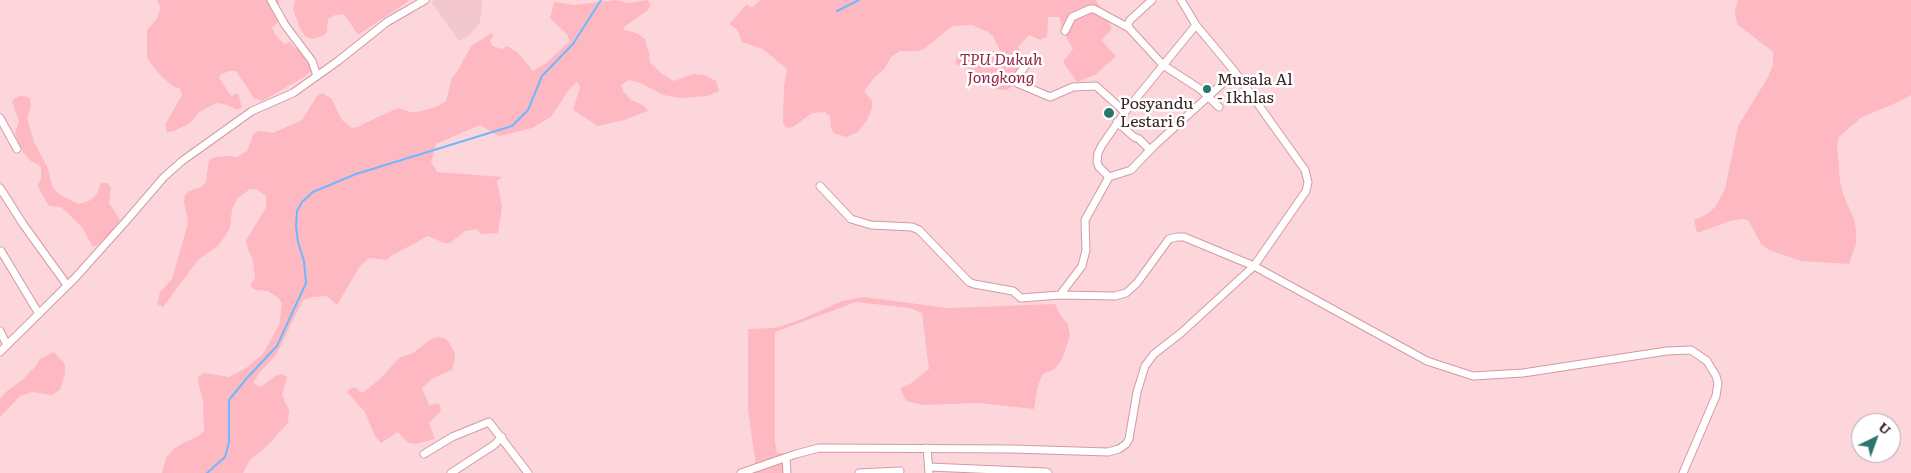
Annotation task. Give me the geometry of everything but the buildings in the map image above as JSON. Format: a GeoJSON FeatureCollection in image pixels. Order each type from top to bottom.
{"type":"FeatureCollection","features":[{"type":"Feature","properties":{"kind":"street"},"geometry":{"type":"LineString","coordinates":[[271,0],[285,24],[312,61],[317,76]]}},
{"type":"Feature","properties":{"kind":"street"},"geometry":{"type":"LineString","coordinates":[[0,352],[67,285],[164,177],[176,167],[252,111],[293,93],[338,62],[387,22],[425,0]]}},
{"type":"Feature","properties":{"kind":"street"},"geometry":{"type":"LineString","coordinates":[[1129,28],[1130,20],[1152,0]]}},
{"type":"Feature","properties":{"kind":"street"},"geometry":{"type":"LineString","coordinates":[[742,473],[819,448],[1012,449],[1108,452],[1119,449],[1129,439],[1137,392],[1145,366],[1154,354],[1181,333],[1254,266],[1306,191],[1308,182],[1304,170],[1235,72],[1196,25],[1181,0]]}},
{"type":"Feature","properties":{"kind":"street"},"geometry":{"type":"LineString","coordinates":[[1065,32],[1072,17],[1094,9],[1129,28],[1163,65],[1191,82],[1219,107]]}},
{"type":"Feature","properties":{"kind":"street"},"geometry":{"type":"LineString","coordinates":[[1109,177],[1099,167],[1097,157],[1102,144],[1117,122],[1196,25]]}},
{"type":"Feature","properties":{"kind":"street"},"geometry":{"type":"LineString","coordinates":[[1029,62],[1016,78],[1018,83],[1050,97],[1072,87],[1096,86],[1125,112]]}},
{"type":"Feature","properties":{"kind":"street"},"geometry":{"type":"LineString","coordinates":[[1060,295],[1082,266],[1086,250],[1084,220],[1109,177],[1130,170],[1235,72]]}},
{"type":"Feature","properties":{"kind":"street"},"geometry":{"type":"LineString","coordinates":[[0,118],[17,149]]}},
{"type":"Feature","properties":{"kind":"street"},"geometry":{"type":"LineString","coordinates":[[1117,122],[1134,137],[1139,138],[1150,150]]}},
{"type":"Feature","properties":{"kind":"street"},"geometry":{"type":"LineString","coordinates":[[820,186],[851,219],[871,225],[919,230],[969,282],[1014,291],[1021,298],[1060,295],[1115,296],[1126,293],[1137,282],[1169,239],[1184,237],[1254,266],[1427,361],[1473,376],[1523,372],[1667,351],[1691,350],[1707,361],[1718,383],[1716,396],[1683,473]]}},
{"type":"Feature","properties":{"kind":"street"},"geometry":{"type":"LineString","coordinates":[[0,188],[23,224],[67,285]]}},
{"type":"Feature","properties":{"kind":"street"},"geometry":{"type":"LineString","coordinates":[[1,251],[39,314]]}},
{"type":"Feature","properties":{"kind":"street"},"geometry":{"type":"LineString","coordinates":[[0,331],[7,345]]}},
{"type":"Feature","properties":{"kind":"street"},"geometry":{"type":"LineString","coordinates":[[424,454],[452,437],[489,422],[528,473]]}},
{"type":"Feature","properties":{"kind":"street"},"geometry":{"type":"LineString","coordinates":[[450,473],[494,445],[502,437]]}},
{"type":"Feature","properties":{"kind":"street"},"geometry":{"type":"LineString","coordinates":[[927,448],[929,470],[1048,473]]}},
{"type":"Feature","properties":{"kind":"street"},"geometry":{"type":"LineString","coordinates":[[786,458],[787,473]]}},
{"type":"Feature","properties":{"kind":"street"},"geometry":{"type":"LineString","coordinates":[[859,473],[900,469]]}},
{"type":"Feature","properties":{"kind":"shaded area"},"geometry":{"type":"Polygon","coordinates":[[[435,0],[482,0],[480,22],[470,35],[459,41],[431,2],[435,0]]]}},
{"type":"Feature","properties":{"kind":"green space"},"geometry":{"type":"Polygon","coordinates":[[[157,0],[279,0],[279,21],[272,28],[275,34],[284,44],[290,42],[294,47],[303,51],[314,69],[304,77],[262,101],[254,98],[236,71],[229,71],[220,75],[219,78],[231,96],[237,93],[242,108],[236,109],[216,103],[198,113],[190,123],[174,131],[167,132],[165,125],[182,95],[180,88],[174,87],[159,74],[147,58],[147,30],[156,20],[161,8],[157,0]]]}},
{"type":"Feature","properties":{"kind":"green space"},"geometry":{"type":"Polygon","coordinates":[[[295,0],[410,0],[358,35],[344,14],[335,15],[328,19],[327,32],[323,36],[311,39],[305,36],[300,28],[293,9],[295,0]]]}},
{"type":"Feature","properties":{"kind":"green space"},"geometry":{"type":"Polygon","coordinates":[[[616,0],[628,3],[647,0],[651,5],[648,10],[624,27],[624,30],[636,33],[645,39],[650,63],[661,73],[674,81],[693,74],[705,75],[716,81],[719,91],[707,96],[681,98],[663,95],[641,83],[629,80],[621,85],[623,91],[631,100],[643,105],[648,111],[624,120],[598,126],[573,110],[580,87],[577,82],[568,91],[551,117],[532,128],[499,136],[480,125],[436,144],[431,162],[437,172],[502,177],[497,181],[502,206],[498,233],[481,234],[477,229],[465,231],[450,243],[444,243],[428,236],[389,257],[387,260],[369,258],[360,266],[337,305],[327,296],[303,300],[276,355],[260,372],[253,383],[261,387],[277,375],[282,374],[287,377],[282,395],[289,411],[288,423],[267,446],[250,460],[243,473],[162,473],[166,458],[174,449],[197,437],[204,431],[203,401],[198,382],[199,376],[204,373],[229,377],[246,368],[263,354],[280,320],[282,303],[278,298],[268,291],[255,290],[250,286],[255,278],[253,261],[246,240],[266,208],[266,196],[256,189],[250,189],[238,198],[232,209],[230,228],[219,245],[198,260],[163,307],[157,304],[160,292],[172,279],[187,227],[185,195],[189,191],[201,187],[206,182],[209,160],[215,157],[237,157],[247,151],[254,133],[260,131],[273,133],[302,120],[317,96],[322,93],[331,98],[342,120],[352,128],[398,108],[417,112],[436,107],[446,101],[452,77],[457,72],[471,46],[492,33],[490,41],[493,46],[502,49],[507,46],[517,52],[533,71],[545,64],[570,41],[567,34],[550,18],[554,2],[575,5],[616,0]]]}},
{"type":"Feature","properties":{"kind":"green space","name":"TPU Dukuh Jongkong"},"geometry":{"type":"Polygon","coordinates":[[[761,0],[1096,0],[1112,29],[1101,40],[1116,56],[1095,75],[1077,82],[1063,62],[1073,49],[1062,30],[1060,17],[1048,17],[1047,37],[1040,40],[1029,35],[1018,47],[1026,62],[1016,84],[1007,90],[996,89],[974,71],[956,64],[956,58],[962,52],[1000,51],[993,36],[972,25],[952,26],[924,49],[900,51],[891,57],[885,68],[864,91],[872,101],[872,108],[867,120],[858,132],[846,137],[834,133],[831,128],[830,116],[825,112],[812,113],[793,127],[787,128],[783,123],[784,86],[787,69],[763,49],[742,42],[737,29],[729,24],[747,4],[753,7],[761,0]]]}},
{"type":"Feature","properties":{"kind":"green space"},"geometry":{"type":"Polygon","coordinates":[[[1738,0],[1911,0],[1911,95],[1862,117],[1839,137],[1837,143],[1840,181],[1843,194],[1854,219],[1856,231],[1856,244],[1849,264],[1801,261],[1769,250],[1761,244],[1748,220],[1730,221],[1697,233],[1694,220],[1706,215],[1715,207],[1725,189],[1738,126],[1768,77],[1773,65],[1773,52],[1737,24],[1735,11],[1738,0]]]}},
{"type":"Feature","properties":{"kind":"green space"},"geometry":{"type":"Polygon","coordinates":[[[20,96],[30,99],[31,106],[27,118],[34,142],[47,166],[53,188],[62,196],[79,204],[91,200],[97,194],[101,183],[107,183],[111,187],[109,203],[120,220],[112,232],[96,246],[93,247],[82,227],[61,207],[49,206],[38,187],[41,179],[41,168],[24,154],[15,134],[19,121],[12,102],[20,96]]]}},
{"type":"Feature","properties":{"kind":"green space"},"geometry":{"type":"Polygon","coordinates":[[[864,297],[948,308],[1055,304],[1060,315],[1068,324],[1070,336],[1062,359],[1055,369],[1043,374],[1038,385],[1034,409],[978,403],[923,405],[906,401],[900,388],[910,384],[929,369],[922,313],[910,308],[856,302],[775,332],[775,442],[777,453],[784,453],[783,473],[754,473],[755,459],[748,410],[748,329],[775,328],[800,320],[842,301],[864,297]]]}},
{"type":"Feature","properties":{"kind":"green space"},"geometry":{"type":"Polygon","coordinates":[[[437,337],[444,338],[449,342],[455,353],[455,359],[452,370],[433,378],[422,388],[429,405],[439,403],[441,411],[429,423],[435,439],[416,444],[408,443],[398,432],[381,443],[375,436],[365,412],[347,392],[355,387],[362,393],[379,380],[399,358],[413,353],[431,339],[437,337]]]}},
{"type":"Feature","properties":{"kind":"green space"},"geometry":{"type":"Polygon","coordinates":[[[54,352],[65,364],[65,373],[60,390],[52,395],[32,392],[20,396],[0,417],[0,399],[35,367],[40,359],[54,352]]]}},
{"type":"Feature","properties":{"kind":"waterway"},"geometry":{"type":"LineString","coordinates":[[207,473],[225,457],[229,442],[229,400],[277,346],[306,283],[304,261],[296,227],[297,211],[302,202],[313,192],[356,174],[512,126],[528,110],[542,76],[573,44],[601,0]]}},
{"type":"Feature","properties":{"kind":"waterway"},"geometry":{"type":"LineString","coordinates":[[837,11],[859,0]]}},
{"type":"Feature","properties":{"kind":"place","name":"Musala Al - Ikhlas"},"geometry":{"type":"Point","coordinates":[1207,89]}},
{"type":"Feature","properties":{"kind":"place","name":"Posyandu Lestari 6"},"geometry":{"type":"Point","coordinates":[1109,113]}}]}
